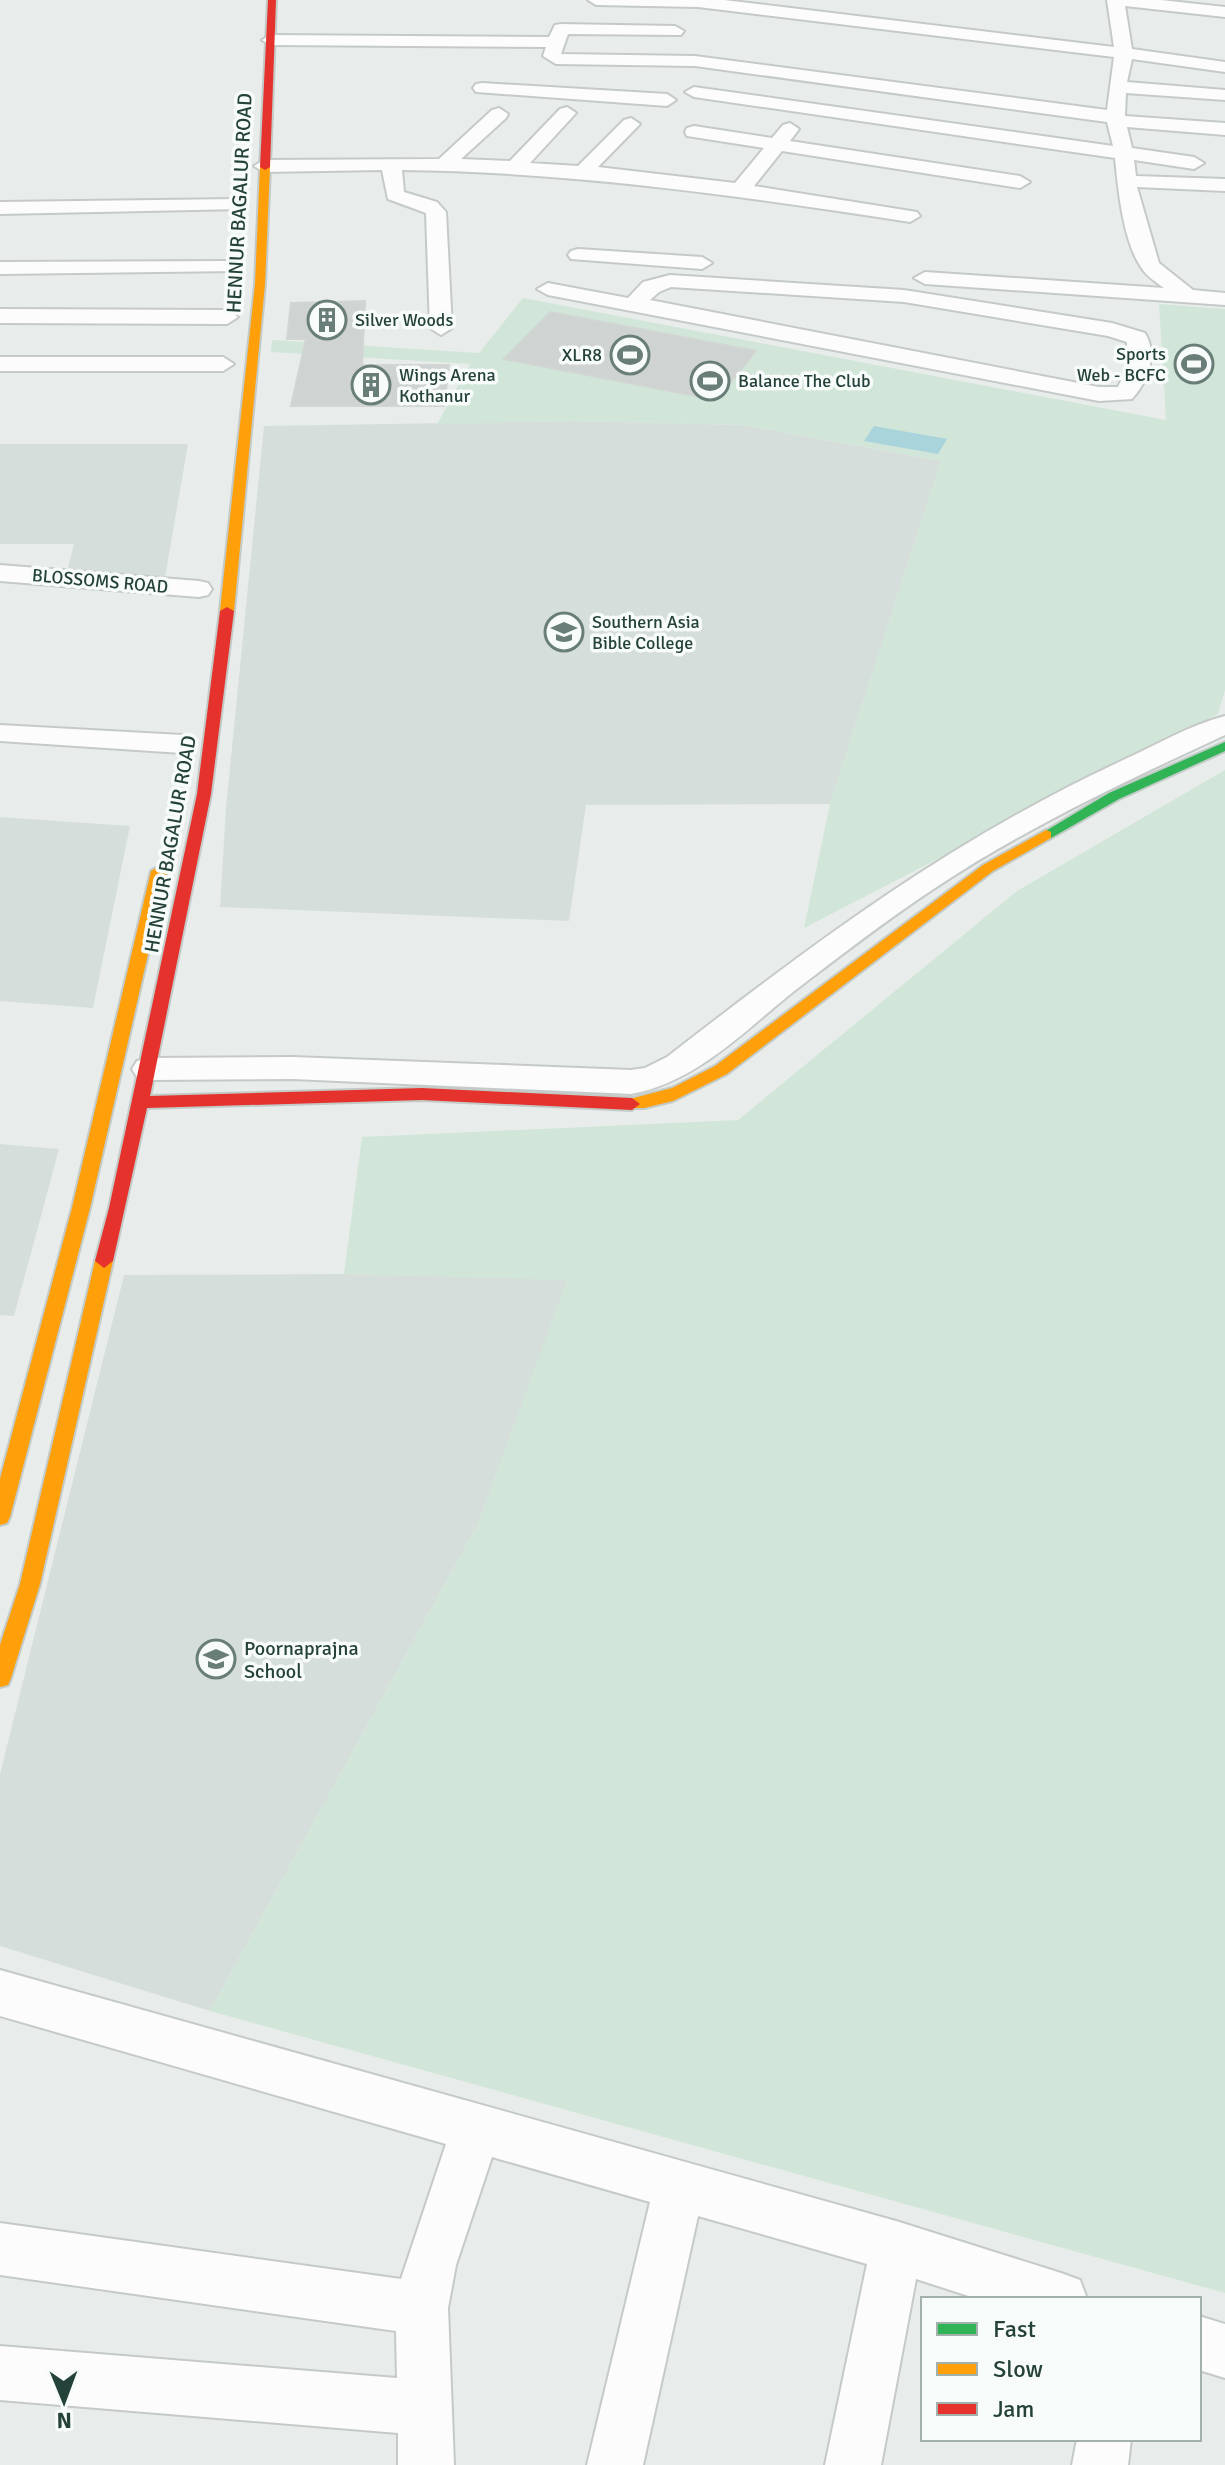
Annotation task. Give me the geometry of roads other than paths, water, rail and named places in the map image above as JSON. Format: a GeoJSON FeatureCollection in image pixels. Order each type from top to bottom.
{"type":"FeatureCollection","features":[{"type":"Feature","properties":{"kind":"main road","name":"HENNUR BAGALUR ROAD"},"geometry":{"type":"LineString","coordinates":[[18,1520],[95,1294],[142,1102],[204,794],[218,631],[260,284],[272,0]]}},
{"type":"Feature","properties":{"kind":"main road","name":"HENNUR BAGALUR ROAD"},"geometry":{"type":"LineString","coordinates":[[231,274],[232,243]]}},
{"type":"Feature","properties":{"kind":"main road"},"geometry":{"type":"LineString","coordinates":[[142,1102],[422,1094],[621,1105],[656,1102],[685,1091],[721,1070],[756,1024],[988,868],[1114,796],[1225,746]]}},
{"type":"Feature","properties":{"kind":"main road","name":"HENNUR BAGALUR ROAD"},"geometry":{"type":"LineString","coordinates":[[0,1678],[30,1584],[18,1520],[81,1208],[162,860]]}},
{"type":"Feature","properties":{"kind":"street"},"geometry":{"type":"LineString","coordinates":[[596,0],[698,2],[1225,67]]}},
{"type":"Feature","properties":{"kind":"street"},"geometry":{"type":"LineString","coordinates":[[1187,296],[1151,267],[1145,257],[1126,181],[1124,153],[1115,119],[1124,53],[1116,0],[1225,12]]}},
{"type":"Feature","properties":{"kind":"street"},"geometry":{"type":"LineString","coordinates":[[675,31],[561,29],[552,56],[565,60],[706,62],[1115,119],[1225,129]]}},
{"type":"Feature","properties":{"kind":"street"},"geometry":{"type":"LineString","coordinates":[[271,40],[556,42]]}},
{"type":"Feature","properties":{"kind":"street"},"geometry":{"type":"LineString","coordinates":[[545,91],[551,67],[565,60]]}},
{"type":"Feature","properties":{"kind":"street"},"geometry":{"type":"LineString","coordinates":[[1117,87],[1225,95]]}},
{"type":"Feature","properties":{"kind":"street"},"geometry":{"type":"LineString","coordinates":[[482,88],[667,100]]}},
{"type":"Feature","properties":{"kind":"street"},"geometry":{"type":"LineString","coordinates":[[694,92],[1194,163]]}},
{"type":"Feature","properties":{"kind":"street"},"geometry":{"type":"LineString","coordinates":[[740,190],[809,109]]}},
{"type":"Feature","properties":{"kind":"street"},"geometry":{"type":"LineString","coordinates":[[516,166],[567,113]]}},
{"type":"Feature","properties":{"kind":"street"},"geometry":{"type":"LineString","coordinates":[[445,164],[499,114]]}},
{"type":"Feature","properties":{"kind":"street"},"geometry":{"type":"LineString","coordinates":[[583,172],[631,124]]}},
{"type":"Feature","properties":{"kind":"street"},"geometry":{"type":"LineString","coordinates":[[694,132],[1020,182]]}},
{"type":"Feature","properties":{"kind":"street"},"geometry":{"type":"LineString","coordinates":[[391,163],[395,195],[430,206],[436,212],[441,328]]}},
{"type":"Feature","properties":{"kind":"street"},"geometry":{"type":"LineString","coordinates":[[264,166],[445,164],[647,176],[910,216]]}},
{"type":"Feature","properties":{"kind":"street"},"geometry":{"type":"LineString","coordinates":[[1126,181],[1225,185]]}},
{"type":"Feature","properties":{"kind":"street"},"geometry":{"type":"LineString","coordinates":[[0,208],[236,205]]}},
{"type":"Feature","properties":{"kind":"street"},"geometry":{"type":"LineString","coordinates":[[548,289],[1099,394],[1124,394],[1134,385],[1141,346],[1137,338],[1112,330],[991,310],[906,287],[578,255]]}},
{"type":"Feature","properties":{"kind":"street"},"geometry":{"type":"LineString","coordinates":[[0,268],[231,274]]}},
{"type":"Feature","properties":{"kind":"street"},"geometry":{"type":"LineString","coordinates":[[644,307],[638,299],[651,287],[670,281],[1148,293],[1225,299]]}},
{"type":"Feature","properties":{"kind":"street"},"geometry":{"type":"LineString","coordinates":[[991,310],[1029,307],[1140,323],[1148,293]]}},
{"type":"Feature","properties":{"kind":"street"},"geometry":{"type":"LineString","coordinates":[[0,316],[225,341],[0,364]]}},
{"type":"Feature","properties":{"kind":"street","name":"BLOSSOMS ROAD"},"geometry":{"type":"LineString","coordinates":[[0,573],[200,589]]}},
{"type":"Feature","properties":{"kind":"street"},"geometry":{"type":"LineString","coordinates":[[149,1069],[293,1068],[631,1082],[653,1078],[756,1024],[838,943],[958,859],[1062,800],[1225,724]]}},
{"type":"Feature","properties":{"kind":"street"},"geometry":{"type":"LineString","coordinates":[[0,733],[182,744]]}},
{"type":"Feature","properties":{"kind":"street"},"geometry":{"type":"LineString","coordinates":[[0,1993],[896,2247],[1055,2297]]}},
{"type":"Feature","properties":{"kind":"street"},"geometry":{"type":"LineString","coordinates":[[426,2465],[422,2308],[430,2265],[477,2128]]}},
{"type":"Feature","properties":{"kind":"street"},"geometry":{"type":"LineString","coordinates":[[615,2465],[679,2186]]}},
{"type":"Feature","properties":{"kind":"street"},"geometry":{"type":"LineString","coordinates":[[853,2465],[896,2247]]}},
{"type":"Feature","properties":{"kind":"street"},"geometry":{"type":"LineString","coordinates":[[0,2249],[422,2308]]}},
{"type":"Feature","properties":{"kind":"street"},"geometry":{"type":"LineString","coordinates":[[1201,2344],[1225,2351]]}},
{"type":"Feature","properties":{"kind":"street"},"geometry":{"type":"LineString","coordinates":[[0,2373],[426,2408]]}},
{"type":"Feature","properties":{"kind":"street"},"geometry":{"type":"LineString","coordinates":[[1100,2465],[1104,2441]]}},
{"type":"Feature","properties":{"kind":"water"},"geometry":{"type":"Polygon","coordinates":[[[874,426],[947,439],[938,454],[864,441],[874,426]]]}},
{"type":"Feature","properties":{"kind":"place","name":"Silver Woods"},"geometry":{"type":"Point","coordinates":[327,320]}},
{"type":"Feature","properties":{"kind":"place","name":"XLR8"},"geometry":{"type":"Point","coordinates":[630,355]}},
{"type":"Feature","properties":{"kind":"place","name":"Sports Web - BCFC"},"geometry":{"type":"Point","coordinates":[1194,364]}},
{"type":"Feature","properties":{"kind":"place","name":"Balance The Club"},"geometry":{"type":"Point","coordinates":[710,381]}},
{"type":"Feature","properties":{"kind":"place","name":"Wings Arena Kothanur"},"geometry":{"type":"Point","coordinates":[371,385]}},
{"type":"Feature","properties":{"kind":"place","name":"Southern Asia Bible College"},"geometry":{"type":"Point","coordinates":[564,632]}},
{"type":"Feature","properties":{"kind":"place","name":"Poornaprajna School"},"geometry":{"type":"Point","coordinates":[216,1659]}}]}
